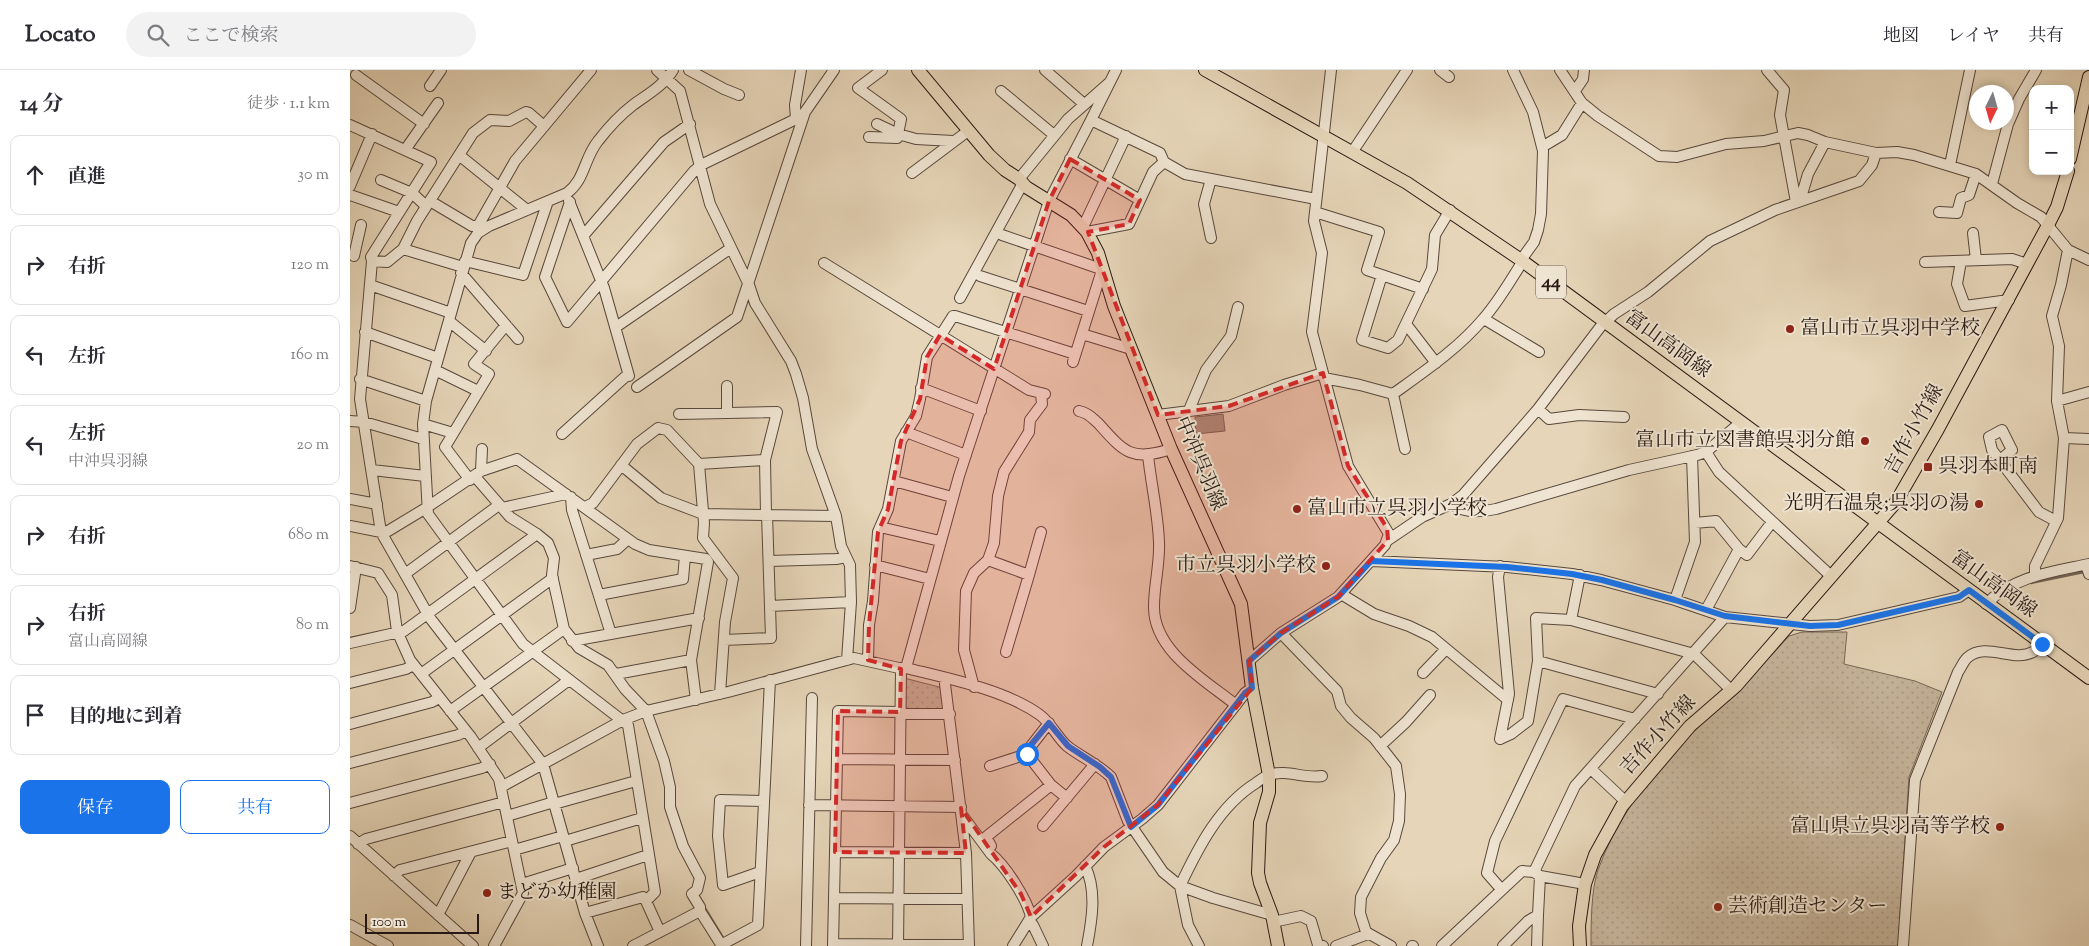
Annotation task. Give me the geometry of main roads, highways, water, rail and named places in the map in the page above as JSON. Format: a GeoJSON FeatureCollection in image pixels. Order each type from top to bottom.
{"type":"FeatureCollection","features":[{"type":"Feature","properties":{"kind":"main road","name":"中沖呉羽線"},"geometry":{"type":"LineString","coordinates":[[918,70],[929,76],[968,131],[989,156],[1049,202],[1071,215],[1085,229],[1098,252],[1114,306],[1171,449],[1241,604],[1252,688],[1269,775],[1269,792],[1260,823],[1258,860],[1260,883],[1272,918],[1278,946]]}},
{"type":"Feature","properties":{"kind":"main road","name":"富山高岡線"},"geometry":{"type":"LineString","coordinates":[[1205,70],[1353,151],[1450,210],[2089,678]]}},
{"type":"Feature","properties":{"kind":"main road"},"geometry":{"type":"LineString","coordinates":[[2074,143],[2089,77]]}},
{"type":"Feature","properties":{"kind":"main road","name":"吉作小竹線"},"geometry":{"type":"LineString","coordinates":[[1580,946],[1579,926],[1585,884],[1595,855],[1625,801],[1690,726],[1731,690],[1896,502],[2009,300],[2048,226],[2057,207],[2067,175]]}},
{"type":"Feature","properties":{"kind":"waterway"},"geometry":{"type":"LineString","coordinates":[[2031,583],[2084,572]]}},
{"type":"Feature","properties":{"kind":"waterway"},"geometry":{"type":"LineString","coordinates":[[703,905],[725,941]]}},
{"type":"Feature","properties":{"kind":"place","name":"富山市立呉羽中学校"},"geometry":{"type":"Point","coordinates":[1790,329]}},
{"type":"Feature","properties":{"kind":"place","name":"富山市立図書館呉羽分館"},"geometry":{"type":"Point","coordinates":[1865,441]}},
{"type":"Feature","properties":{"kind":"place","name":"呉羽本町南"},"geometry":{"type":"Point","coordinates":[1928,467]}},
{"type":"Feature","properties":{"kind":"place","name":"光明石温泉;呉羽の湯"},"geometry":{"type":"Point","coordinates":[1979,504]}},
{"type":"Feature","properties":{"kind":"place","name":"富山市立呉羽小学校"},"geometry":{"type":"Point","coordinates":[1297,509]}},
{"type":"Feature","properties":{"kind":"place","name":"市立呉羽小学校"},"geometry":{"type":"Point","coordinates":[1326,566]}},
{"type":"Feature","properties":{"kind":"place","name":"富山県立呉羽高等学校"},"geometry":{"type":"Point","coordinates":[2000,827]}},
{"type":"Feature","properties":{"kind":"place","name":"まどか幼稚園"},"geometry":{"type":"Point","coordinates":[487,893]}},
{"type":"Feature","properties":{"kind":"place","name":"芸術創造センター"},"geometry":{"type":"Point","coordinates":[1718,907]}}]}
